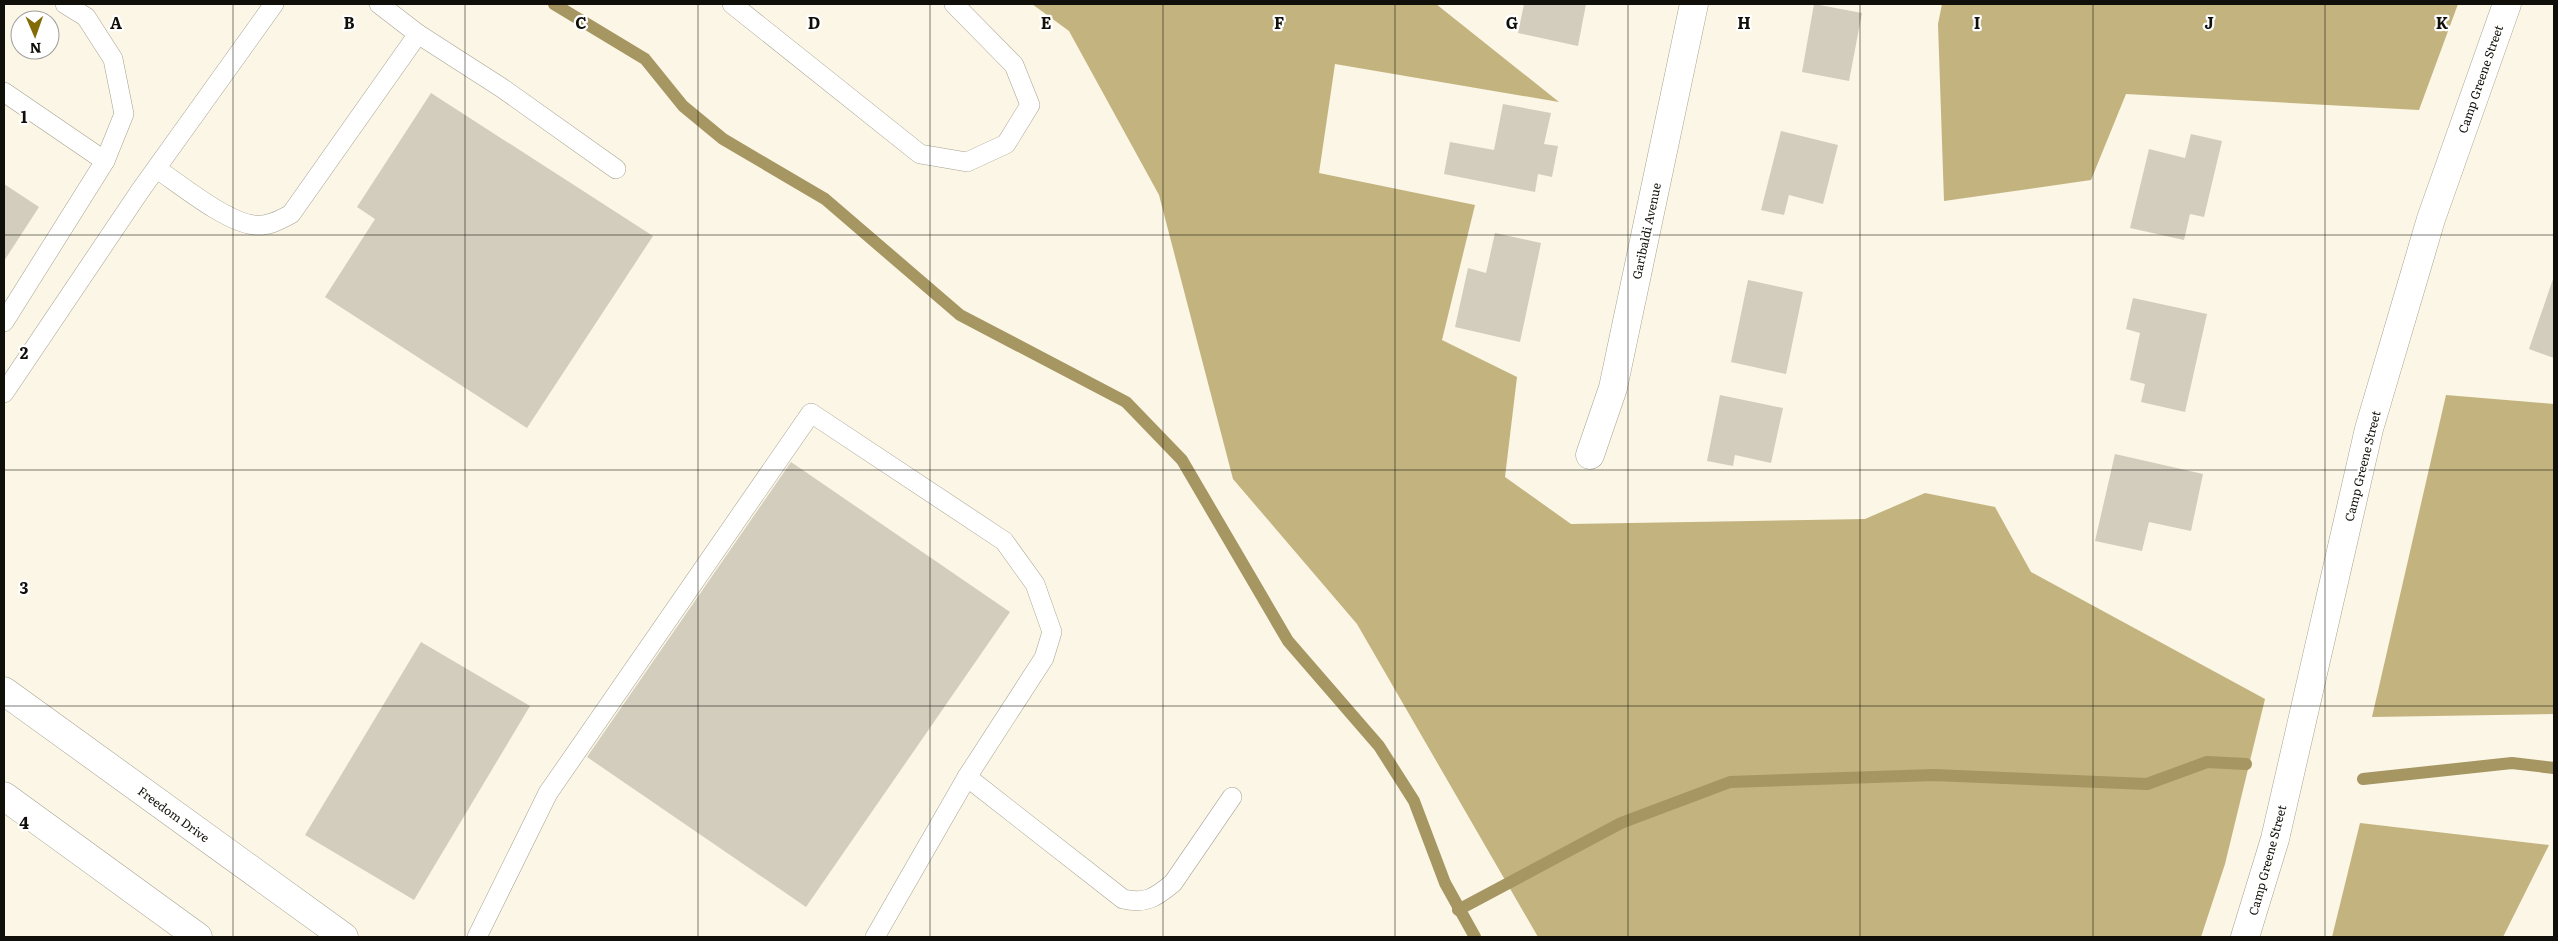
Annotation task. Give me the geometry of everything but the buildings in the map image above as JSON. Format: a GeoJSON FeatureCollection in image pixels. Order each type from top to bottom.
{"type":"FeatureCollection","features":[{"type":"Feature","properties":{"kind":"street","name":"Garibaldi Avenue"},"geometry":{"type":"LineString","coordinates":[[1590,455],[1613,388],[1694,4]]}},
{"type":"Feature","properties":{"kind":"street","name":"Camp Greene Street"},"geometry":{"type":"LineString","coordinates":[[2245,937],[2274,839],[2370,429],[2431,219],[2506,4]]}},
{"type":"Feature","properties":{"kind":"street","name":"Freedom Drive"},"geometry":{"type":"LineString","coordinates":[[4,691],[344,937]]}},
{"type":"Feature","properties":{"kind":"street"},"geometry":{"type":"LineString","coordinates":[[4,796],[198,937]]}},
{"type":"Feature","properties":{"kind":"lane"},"geometry":{"type":"LineString","coordinates":[[4,322],[105,161],[124,114],[113,58],[86,17],[65,4]]}},
{"type":"Feature","properties":{"kind":"lane"},"geometry":{"type":"LineString","coordinates":[[4,393],[157,169],[274,4]]}},
{"type":"Feature","properties":{"kind":"lane"},"geometry":{"type":"LineString","coordinates":[[379,4],[418,34],[502,88],[616,169]]}},
{"type":"Feature","properties":{"kind":"lane"},"geometry":{"type":"LineString","coordinates":[[732,4],[920,154],[968,162],[1006,144],[1030,105],[1014,64],[954,4]]}},
{"type":"Feature","properties":{"kind":"lane"},"geometry":{"type":"LineString","coordinates":[[157,169],[229,217],[254,226],[275,223],[291,214],[418,34]]}},
{"type":"Feature","properties":{"kind":"lane"},"geometry":{"type":"LineString","coordinates":[[4,92],[105,161]]}},
{"type":"Feature","properties":{"kind":"lane"},"geometry":{"type":"LineString","coordinates":[[477,937],[548,793],[811,413],[1004,541],[1035,584],[1052,632],[1044,658],[967,777],[875,937]]}},
{"type":"Feature","properties":{"kind":"lane"},"geometry":{"type":"LineString","coordinates":[[967,777],[1122,899],[1139,902],[1160,894],[1173,883],[1232,797]]}},
{"type":"Feature","properties":{"kind":"shaded area"},"geometry":{"type":"Polygon","coordinates":[[[1032,4],[1436,4],[1559,102],[1335,64],[1319,173],[1475,205],[1442,340],[1517,377],[1505,477],[1571,524],[1865,519],[1925,493],[1995,507],[2031,572],[2265,699],[2225,864],[2201,937],[1538,937],[1357,624],[1233,479],[1159,195],[1069,31],[1032,4]]]}},
{"type":"Feature","properties":{"kind":"shaded area"},"geometry":{"type":"Polygon","coordinates":[[[1942,4],[2458,4],[2419,110],[2126,94],[2091,180],[1944,201],[1938,24],[1942,4]]]}},
{"type":"Feature","properties":{"kind":"shaded area"},"geometry":{"type":"Polygon","coordinates":[[[2446,395],[2554,404],[2554,714],[2372,717],[2446,395]]]}},
{"type":"Feature","properties":{"kind":"shaded area"},"geometry":{"type":"Polygon","coordinates":[[[2360,823],[2549,845],[2503,937],[2332,937],[2360,823]]]}},
{"type":"Feature","properties":{"kind":"waterway"},"geometry":{"type":"LineString","coordinates":[[554,4],[645,59],[683,106],[723,139],[825,199],[960,315],[1126,402],[1182,460],[1288,641],[1379,746],[1414,801],[1445,883],[1475,937]]}},
{"type":"Feature","properties":{"kind":"waterway"},"geometry":{"type":"LineString","coordinates":[[1458,910],[1621,823],[1730,782],[1934,775],[2147,784],[2207,762],[2246,764]]}},
{"type":"Feature","properties":{"kind":"waterway"},"geometry":{"type":"LineString","coordinates":[[2363,779],[2512,763],[2554,768]]}}]}
